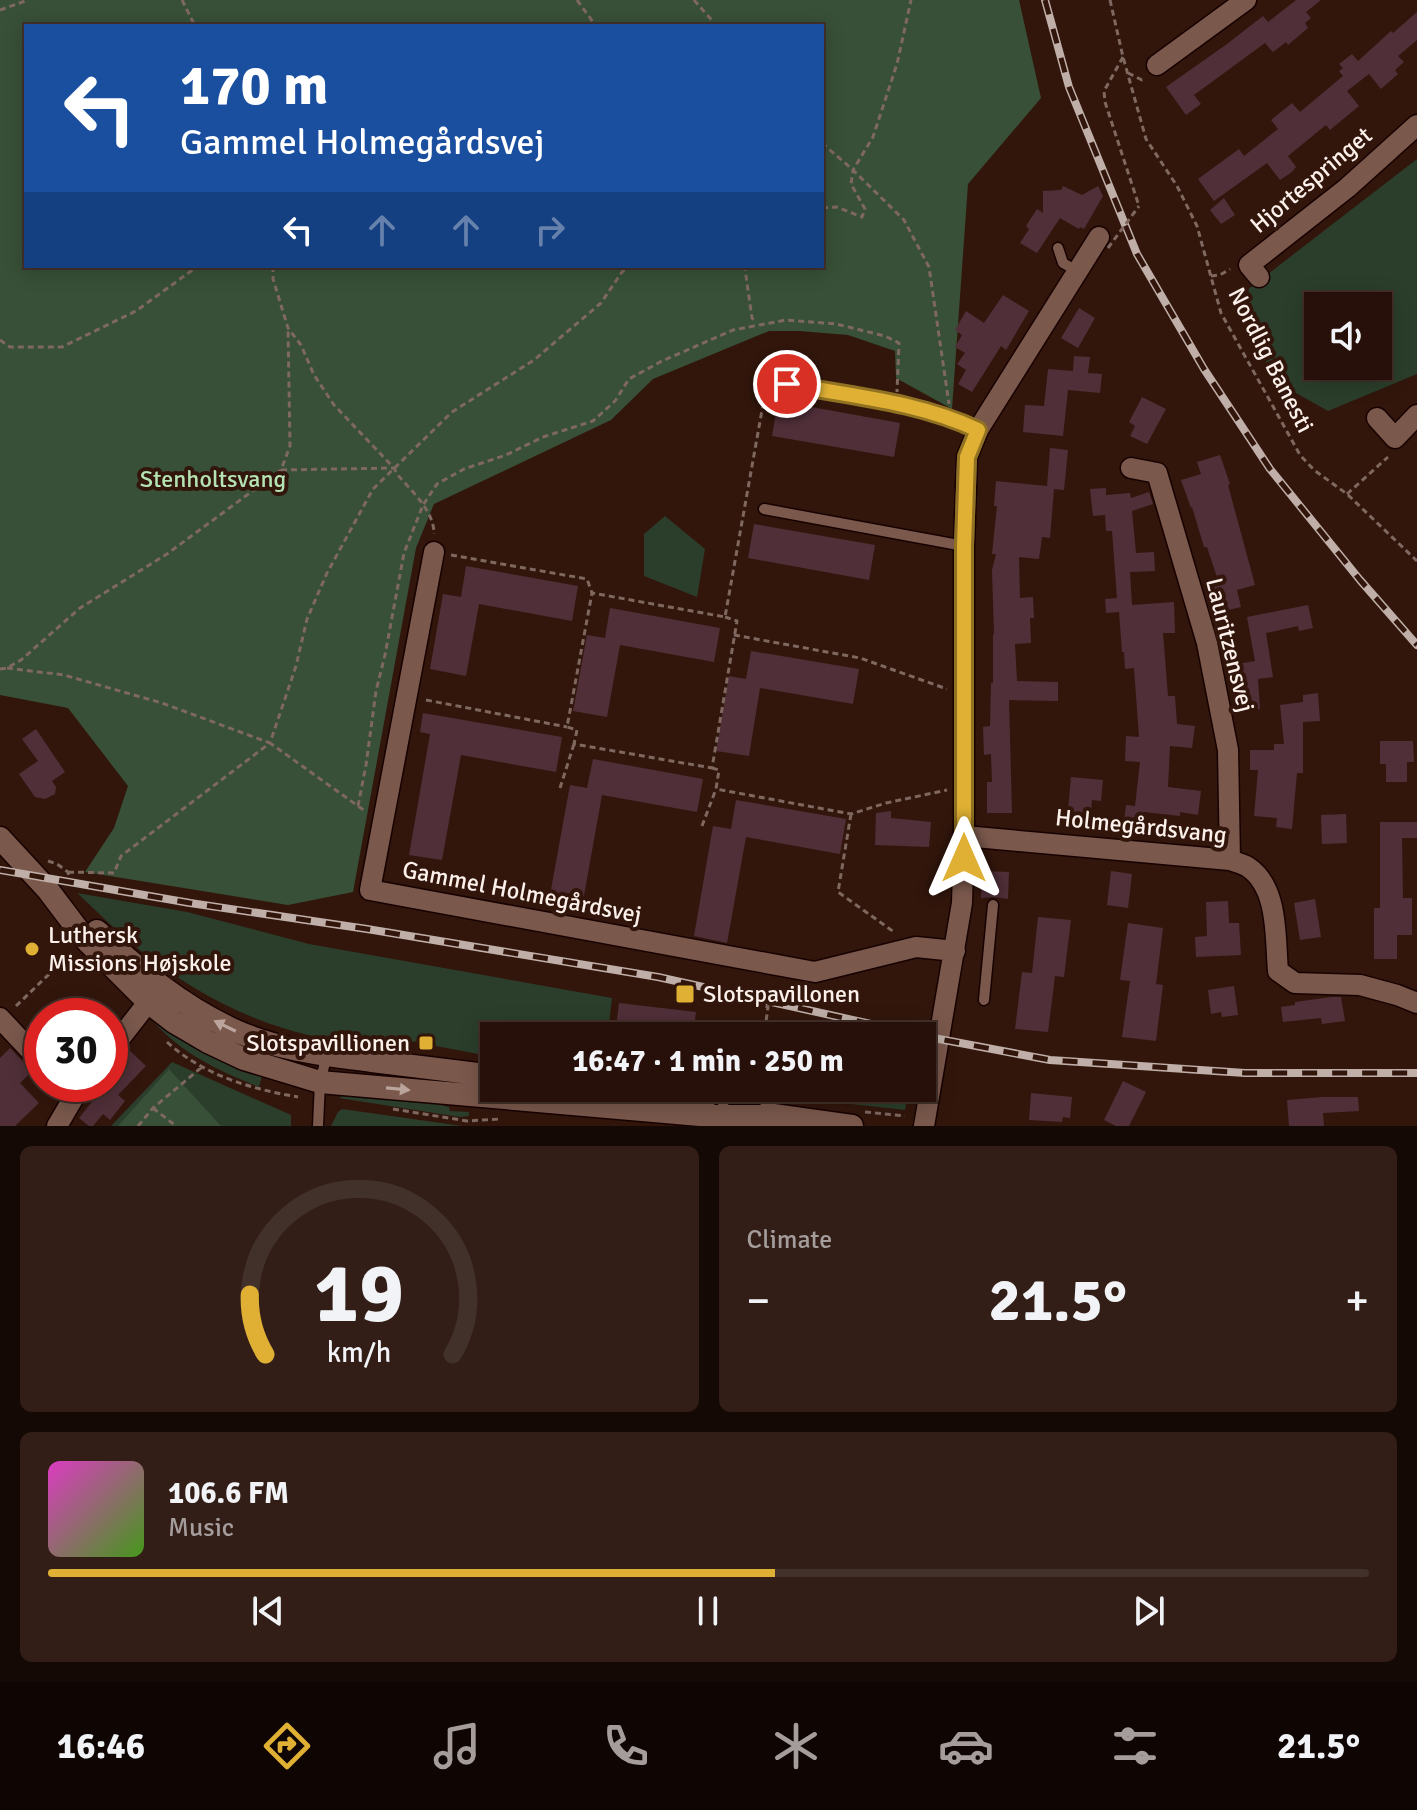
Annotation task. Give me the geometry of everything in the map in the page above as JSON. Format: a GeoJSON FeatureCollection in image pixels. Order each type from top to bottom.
{"type":"FeatureCollection","features":[{"type":"Feature","properties":{"kind":"street"},"geometry":{"type":"LineString","coordinates":[[1157,65],[1246,0]]}},
{"type":"Feature","properties":{"kind":"street","name":"Hjortespringet"},"geometry":{"type":"LineString","coordinates":[[1259,277],[1249,265],[1347,188],[1417,125]]}},
{"type":"Feature","properties":{"kind":"street"},"geometry":{"type":"LineString","coordinates":[[924,1126],[962,903],[967,457],[978,430],[1077,271],[1104,242]]}},
{"type":"Feature","properties":{"kind":"street"},"geometry":{"type":"LineString","coordinates":[[1377,418],[1395,438],[1417,415]]}},
{"type":"Feature","properties":{"kind":"street","name":"Lauritzensvej"},"geometry":{"type":"LineString","coordinates":[[1131,468],[1157,473],[1207,643],[1228,750],[1230,860]]}},
{"type":"Feature","properties":{"kind":"street","name":"Gammel Holmegårdsvej"},"geometry":{"type":"LineString","coordinates":[[434,552],[370,890],[815,972],[916,947],[955,951]]}},
{"type":"Feature","properties":{"kind":"street","name":"Holmegårdsvang"},"geometry":{"type":"LineString","coordinates":[[964,836],[1230,860],[1248,867],[1261,880],[1271,902],[1278,971],[1295,983],[1360,985],[1417,1003]]}},
{"type":"Feature","properties":{"kind":"street"},"geometry":{"type":"LineString","coordinates":[[0,838],[48,890],[85,939],[155,994],[238,1032],[295,1050],[480,1074]]}},
{"type":"Feature","properties":{"kind":"street"},"geometry":{"type":"LineString","coordinates":[[48,890],[131,963],[174,1022],[220,1048],[319,1092],[480,1094]]}},
{"type":"Feature","properties":{"kind":"street"},"geometry":{"type":"LineString","coordinates":[[128,1028],[155,994]]}},
{"type":"Feature","properties":{"kind":"street"},"geometry":{"type":"LineString","coordinates":[[1,1019],[24,1044]]}},
{"type":"Feature","properties":{"kind":"street"},"geometry":{"type":"LineString","coordinates":[[57,1126],[67,1102]]}},
{"type":"Feature","properties":{"kind":"street"},"geometry":{"type":"LineString","coordinates":[[723,1103],[778,1116],[852,1126]]}},
{"type":"Feature","properties":{"kind":"lane"},"geometry":{"type":"LineString","coordinates":[[1058,248],[1063,263],[1077,271]]}},
{"type":"Feature","properties":{"kind":"lane"},"geometry":{"type":"LineString","coordinates":[[787,384],[951,417],[978,430]]}},
{"type":"Feature","properties":{"kind":"lane"},"geometry":{"type":"LineString","coordinates":[[764,509],[964,546]]}},
{"type":"Feature","properties":{"kind":"lane"},"geometry":{"type":"LineString","coordinates":[[984,1000],[993,905]]}},
{"type":"Feature","properties":{"kind":"lane"},"geometry":{"type":"LineString","coordinates":[[318,1126],[319,1092],[327,1055]]}},
{"type":"Feature","properties":{"kind":"path"},"geometry":{"type":"LineString","coordinates":[[0,10],[28,0]]}},
{"type":"Feature","properties":{"kind":"path"},"geometry":{"type":"LineString","coordinates":[[182,0],[194,24]]}},
{"type":"Feature","properties":{"kind":"path"},"geometry":{"type":"LineString","coordinates":[[577,0],[595,24]]}},
{"type":"Feature","properties":{"kind":"path"},"geometry":{"type":"LineString","coordinates":[[694,0],[715,24]]}},
{"type":"Feature","properties":{"kind":"path"},"geometry":{"type":"LineString","coordinates":[[824,208],[837,207],[862,217],[865,209],[851,184],[853,170],[873,137],[897,64],[911,0]]}},
{"type":"Feature","properties":{"kind":"path","name":"Nordlig Banesti"},"geometry":{"type":"LineString","coordinates":[[1110,0],[1146,139],[1177,186],[1197,226],[1221,313],[1300,455],[1416,557]]}},
{"type":"Feature","properties":{"kind":"path"},"geometry":{"type":"LineString","coordinates":[[1104,242],[1139,206],[1105,102],[1104,91],[1123,57]]}},
{"type":"Feature","properties":{"kind":"path"},"geometry":{"type":"LineString","coordinates":[[824,145],[904,220],[929,267],[951,417]]}},
{"type":"Feature","properties":{"kind":"path"},"geometry":{"type":"LineString","coordinates":[[0,340],[10,347],[62,347],[136,311],[195,268]]}},
{"type":"Feature","properties":{"kind":"path"},"geometry":{"type":"LineString","coordinates":[[7,668],[49,637],[80,608],[167,554],[281,470],[290,446],[288,328],[273,279],[273,268]]}},
{"type":"Feature","properties":{"kind":"path"},"geometry":{"type":"LineString","coordinates":[[41,858],[68,872],[114,873],[121,856],[270,743],[296,666],[307,619],[327,573],[373,489],[452,412],[534,360],[601,303],[627,268]]}},
{"type":"Feature","properties":{"kind":"path"},"geometry":{"type":"LineString","coordinates":[[744,268],[752,318],[757,325]]}},
{"type":"Feature","properties":{"kind":"path"},"geometry":{"type":"LineString","coordinates":[[358,806],[376,691],[404,553],[423,505],[437,484],[464,469],[506,455],[543,437],[593,421],[615,401],[629,379],[733,330],[757,325],[786,320],[836,324],[885,336],[899,343],[897,404]]}},
{"type":"Feature","properties":{"kind":"path"},"geometry":{"type":"LineString","coordinates":[[288,328],[301,345],[314,375],[334,405],[394,468],[423,505],[434,528],[434,552],[587,579],[592,593],[567,727]]}},
{"type":"Feature","properties":{"kind":"path"},"geometry":{"type":"LineString","coordinates":[[725,617],[764,399],[779,399],[787,384]]}},
{"type":"Feature","properties":{"kind":"path"},"geometry":{"type":"LineString","coordinates":[[1347,494],[1391,454],[1395,438]]}},
{"type":"Feature","properties":{"kind":"path"},"geometry":{"type":"LineString","coordinates":[[281,470],[394,468]]}},
{"type":"Feature","properties":{"kind":"path"},"geometry":{"type":"LineString","coordinates":[[592,593],[737,621],[712,768]]}},
{"type":"Feature","properties":{"kind":"path"},"geometry":{"type":"LineString","coordinates":[[734,635],[860,658],[964,696]]}},
{"type":"Feature","properties":{"kind":"path"},"geometry":{"type":"LineString","coordinates":[[0,669],[64,675],[148,699],[270,743],[383,824]]}},
{"type":"Feature","properties":{"kind":"path"},"geometry":{"type":"LineString","coordinates":[[407,696],[577,730],[560,788]]}},
{"type":"Feature","properties":{"kind":"path"},"geometry":{"type":"LineString","coordinates":[[574,744],[719,770],[716,789],[702,826]]}},
{"type":"Feature","properties":{"kind":"path"},"geometry":{"type":"LineString","coordinates":[[716,789],[851,814],[886,803],[963,787]]}},
{"type":"Feature","properties":{"kind":"path"},"geometry":{"type":"LineString","coordinates":[[851,814],[838,892],[898,935]]}},
{"type":"Feature","properties":{"kind":"path"},"geometry":{"type":"LineString","coordinates":[[68,872],[71,892]]}},
{"type":"Feature","properties":{"kind":"path"},"geometry":{"type":"LineString","coordinates":[[1,1019],[85,939]]}},
{"type":"Feature","properties":{"kind":"path"},"geometry":{"type":"LineString","coordinates":[[736,1001],[768,1007],[766,1022]]}},
{"type":"Feature","properties":{"kind":"path"},"geometry":{"type":"LineString","coordinates":[[179,1054],[202,1067],[264,1091],[319,1092]]}},
{"type":"Feature","properties":{"kind":"path"},"geometry":{"type":"LineString","coordinates":[[138,1126],[153,1108],[202,1067]]}},
{"type":"Feature","properties":{"kind":"path"},"geometry":{"type":"LineString","coordinates":[[153,1108],[176,1126]]}},
{"type":"Feature","properties":{"kind":"green space","name":"Stenholtsvang"},"geometry":{"type":"Polygon","coordinates":[[[0,0],[1019,0],[1041,98],[968,184],[952,409],[896,378],[895,351],[848,335],[769,331],[653,379],[611,420],[434,504],[416,548],[353,892],[288,905],[85,872],[114,828],[128,786],[68,708],[0,695],[0,0]]]}},
{"type":"Feature","properties":{"kind":"green space"},"geometry":{"type":"Polygon","coordinates":[[[1417,159],[1417,374],[1328,411],[1280,384],[1229,304],[1417,159]]]}},
{"type":"Feature","properties":{"kind":"green space"},"geometry":{"type":"Polygon","coordinates":[[[665,516],[705,549],[697,597],[644,576],[644,534],[665,516]]]}},
{"type":"Feature","properties":{"kind":"green space"},"geometry":{"type":"Polygon","coordinates":[[[77,893],[187,912],[309,944],[612,998],[609,1022],[480,1022],[480,1054],[436,1046],[434,1041],[422,1038],[404,1044],[381,1045],[304,1034],[245,1014],[189,985],[113,927],[77,893]]]}},
{"type":"Feature","properties":{"kind":"green space"},"geometry":{"type":"Polygon","coordinates":[[[156,1019],[263,1073],[259,1087],[188,1052],[152,1020],[156,1019]]]}},
{"type":"Feature","properties":{"kind":"green space"},"geometry":{"type":"Polygon","coordinates":[[[172,1062],[291,1115],[291,1126],[111,1126],[172,1062]]]}},
{"type":"Feature","properties":{"kind":"green space"},"geometry":{"type":"Polygon","coordinates":[[[169,1069],[221,1126],[118,1126],[169,1069]]]}},
{"type":"Feature","properties":{"kind":"green space"},"geometry":{"type":"Polygon","coordinates":[[[360,1094],[400,1096],[449,1107],[450,1111],[469,1112],[469,1116],[339,1098],[360,1094]]]}},
{"type":"Feature","properties":{"kind":"green space"},"geometry":{"type":"Polygon","coordinates":[[[833,1102],[906,1102],[905,1110],[833,1102]]]}},
{"type":"Feature","properties":{"kind":"green space"},"geometry":{"type":"Polygon","coordinates":[[[342,1109],[462,1126],[331,1126],[342,1109]]]}},
{"type":"Feature","properties":{"kind":"building"},"geometry":{"type":"Polygon","coordinates":[[[1296,0],[1321,0],[1306,12],[1311,18],[1305,23],[1308,28],[1288,45],[1286,42],[1273,52],[1265,43],[1194,95],[1201,104],[1186,115],[1166,87],[1263,16],[1268,22],[1296,0]]]}},
{"type":"Feature","properties":{"kind":"building"},"geometry":{"type":"Polygon","coordinates":[[[1417,12],[1417,40],[1398,56],[1404,62],[1395,70],[1398,74],[1381,89],[1369,74],[1347,91],[1359,106],[1330,130],[1326,125],[1288,156],[1296,167],[1292,172],[1280,180],[1267,163],[1214,201],[1198,179],[1239,149],[1244,156],[1278,129],[1271,120],[1292,103],[1300,112],[1343,76],[1339,71],[1343,68],[1339,64],[1352,54],[1358,61],[1417,12]]]}},
{"type":"Feature","properties":{"kind":"building"},"geometry":{"type":"Polygon","coordinates":[[[1063,186],[1082,195],[1098,186],[1103,196],[1084,229],[1060,218],[1037,253],[1020,243],[1029,229],[1026,226],[1037,209],[1043,213],[1043,191],[1061,190],[1063,186]]]}},
{"type":"Feature","properties":{"kind":"building"},"geometry":{"type":"Polygon","coordinates":[[[1224,198],[1235,215],[1221,224],[1210,210],[1224,198]]]}},
{"type":"Feature","properties":{"kind":"building"},"geometry":{"type":"Polygon","coordinates":[[[1003,295],[1029,311],[1006,350],[1001,346],[972,392],[958,384],[966,370],[957,364],[965,353],[955,347],[962,335],[955,330],[966,311],[984,323],[1003,295]]]}},
{"type":"Feature","properties":{"kind":"building"},"geometry":{"type":"Polygon","coordinates":[[[1079,308],[1095,318],[1078,348],[1061,338],[1079,308]]]}},
{"type":"Feature","properties":{"kind":"building"},"geometry":{"type":"Polygon","coordinates":[[[1074,356],[1090,357],[1088,373],[1102,374],[1100,393],[1068,390],[1063,436],[1023,432],[1025,405],[1044,406],[1048,369],[1073,371],[1074,356]]]}},
{"type":"Feature","properties":{"kind":"building"},"geometry":{"type":"Polygon","coordinates":[[[1142,397],[1166,409],[1147,444],[1130,436],[1135,426],[1129,422],[1142,397]]]}},
{"type":"Feature","properties":{"kind":"building"},"geometry":{"type":"Polygon","coordinates":[[[778,401],[900,423],[894,457],[772,436],[778,401]]]}},
{"type":"Feature","properties":{"kind":"building"},"geometry":{"type":"Polygon","coordinates":[[[1050,448],[1068,450],[1064,490],[1054,489],[1050,538],[1042,537],[1039,559],[1019,557],[1020,598],[1033,597],[1034,618],[1030,618],[1031,643],[1015,644],[1017,681],[1058,682],[1058,701],[1009,700],[1012,813],[987,813],[987,782],[992,782],[991,754],[984,755],[983,727],[990,726],[993,683],[992,570],[996,554],[992,554],[996,481],[1047,486],[1050,448]]]}},
{"type":"Feature","properties":{"kind":"building"},"geometry":{"type":"Polygon","coordinates":[[[1220,455],[1255,585],[1237,590],[1241,607],[1220,612],[1212,578],[1217,577],[1181,480],[1201,474],[1197,462],[1220,455]]]}},
{"type":"Feature","properties":{"kind":"building"},"geometry":{"type":"Polygon","coordinates":[[[1106,488],[1106,495],[1130,493],[1131,498],[1149,492],[1153,504],[1132,511],[1136,553],[1154,552],[1155,571],[1130,572],[1132,605],[1174,602],[1175,633],[1163,633],[1168,696],[1175,696],[1177,724],[1195,726],[1192,748],[1170,746],[1168,787],[1201,791],[1198,815],[1144,812],[1142,825],[1124,822],[1126,805],[1135,806],[1140,762],[1125,761],[1126,736],[1139,737],[1134,668],[1125,669],[1119,612],[1106,613],[1105,599],[1117,598],[1112,531],[1106,531],[1105,515],[1093,516],[1090,489],[1106,488]]]}},
{"type":"Feature","properties":{"kind":"building"},"geometry":{"type":"Polygon","coordinates":[[[754,524],[875,545],[869,580],[748,558],[754,524]]]}},
{"type":"Feature","properties":{"kind":"building"},"geometry":{"type":"Polygon","coordinates":[[[466,566],[578,586],[572,621],[479,604],[466,676],[430,669],[443,594],[461,597],[466,566]]]}},
{"type":"Feature","properties":{"kind":"building"},"geometry":{"type":"Polygon","coordinates":[[[1308,605],[1313,628],[1299,631],[1298,626],[1266,633],[1273,677],[1258,679],[1260,709],[1240,711],[1232,665],[1255,661],[1247,617],[1308,605]]]}},
{"type":"Feature","properties":{"kind":"building"},"geometry":{"type":"Polygon","coordinates":[[[610,608],[720,628],[714,662],[620,645],[607,717],[573,711],[587,635],[605,638],[610,608]]]}},
{"type":"Feature","properties":{"kind":"building"},"geometry":{"type":"Polygon","coordinates":[[[751,651],[859,669],[853,704],[760,688],[749,756],[716,751],[729,676],[746,679],[751,651]]]}},
{"type":"Feature","properties":{"kind":"building"},"geometry":{"type":"Polygon","coordinates":[[[1318,693],[1320,721],[1303,722],[1303,773],[1297,773],[1292,829],[1276,827],[1277,818],[1254,816],[1258,770],[1250,770],[1250,750],[1274,750],[1274,744],[1284,744],[1280,705],[1303,702],[1303,695],[1318,693]]]}},
{"type":"Feature","properties":{"kind":"building"},"geometry":{"type":"Polygon","coordinates":[[[423,713],[562,737],[556,772],[461,755],[442,860],[409,855],[430,734],[420,732],[423,713]]]}},
{"type":"Feature","properties":{"kind":"building"},"geometry":{"type":"Polygon","coordinates":[[[36,729],[65,772],[52,781],[56,787],[55,794],[45,799],[35,797],[19,774],[38,761],[22,739],[36,729]]]}},
{"type":"Feature","properties":{"kind":"building"},"geometry":{"type":"Polygon","coordinates":[[[1380,741],[1413,741],[1414,762],[1407,762],[1407,782],[1386,782],[1386,764],[1380,764],[1380,741]]]}},
{"type":"Feature","properties":{"kind":"building"},"geometry":{"type":"Polygon","coordinates":[[[593,759],[703,779],[697,812],[602,795],[583,901],[550,895],[570,785],[587,788],[593,759]]]}},
{"type":"Feature","properties":{"kind":"building"},"geometry":{"type":"Polygon","coordinates":[[[1071,777],[1103,780],[1101,801],[1092,800],[1090,823],[1067,821],[1071,777]]]}},
{"type":"Feature","properties":{"kind":"building"},"geometry":{"type":"Polygon","coordinates":[[[736,800],[846,819],[840,854],[746,837],[727,943],[694,936],[713,826],[731,829],[736,800]]]}},
{"type":"Feature","properties":{"kind":"building"},"geometry":{"type":"Polygon","coordinates":[[[891,811],[891,818],[931,822],[929,847],[875,845],[876,813],[891,811]]]}},
{"type":"Feature","properties":{"kind":"building"},"geometry":{"type":"Polygon","coordinates":[[[1346,814],[1347,843],[1322,844],[1321,815],[1346,814]]]}},
{"type":"Feature","properties":{"kind":"building"},"geometry":{"type":"Polygon","coordinates":[[[1380,822],[1417,822],[1417,838],[1402,838],[1403,898],[1412,898],[1412,935],[1397,935],[1397,959],[1374,959],[1374,908],[1380,908],[1380,822]]]}},
{"type":"Feature","properties":{"kind":"building"},"geometry":{"type":"Polygon","coordinates":[[[982,871],[1009,872],[1008,899],[981,898],[982,871]]]}},
{"type":"Feature","properties":{"kind":"building"},"geometry":{"type":"Polygon","coordinates":[[[1111,871],[1132,874],[1128,908],[1107,905],[1111,871]]]}},
{"type":"Feature","properties":{"kind":"building"},"geometry":{"type":"Polygon","coordinates":[[[1315,899],[1321,937],[1300,940],[1294,903],[1315,899]]]}},
{"type":"Feature","properties":{"kind":"building"},"geometry":{"type":"Polygon","coordinates":[[[1228,901],[1229,923],[1239,923],[1241,955],[1196,957],[1195,937],[1207,936],[1206,902],[1228,901]]]}},
{"type":"Feature","properties":{"kind":"building"},"geometry":{"type":"Polygon","coordinates":[[[1038,917],[1071,920],[1064,977],[1055,976],[1048,1032],[1015,1029],[1022,972],[1032,973],[1038,917]]]}},
{"type":"Feature","properties":{"kind":"building"},"geometry":{"type":"Polygon","coordinates":[[[1128,923],[1163,928],[1156,984],[1163,985],[1156,1041],[1122,1037],[1130,981],[1120,980],[1128,923]]]}},
{"type":"Feature","properties":{"kind":"building"},"geometry":{"type":"Polygon","coordinates":[[[1234,986],[1238,1015],[1222,1017],[1221,1012],[1211,1014],[1208,990],[1234,986]]]}},
{"type":"Feature","properties":{"kind":"building"},"geometry":{"type":"Polygon","coordinates":[[[1341,997],[1345,1021],[1322,1024],[1321,1018],[1283,1022],[1281,1007],[1341,997]]]}},
{"type":"Feature","properties":{"kind":"building"},"geometry":{"type":"Polygon","coordinates":[[[619,1003],[696,1012],[695,1022],[617,1022],[619,1003]]]}},
{"type":"Feature","properties":{"kind":"building"},"geometry":{"type":"Polygon","coordinates":[[[10,1048],[24,1063],[24,1079],[20,1083],[24,1087],[24,1102],[39,1103],[15,1126],[0,1126],[0,1058],[10,1048]]]}},
{"type":"Feature","properties":{"kind":"building"},"geometry":{"type":"Polygon","coordinates":[[[128,1049],[146,1066],[128,1085],[128,1049]]]}},
{"type":"Feature","properties":{"kind":"building"},"geometry":{"type":"Polygon","coordinates":[[[1123,1081],[1146,1092],[1129,1126],[1116,1126],[1104,1120],[1123,1081]]]}},
{"type":"Feature","properties":{"kind":"building"},"geometry":{"type":"Polygon","coordinates":[[[1031,1093],[1072,1097],[1070,1118],[1063,1117],[1062,1122],[1029,1120],[1031,1093]]]}},
{"type":"Feature","properties":{"kind":"building"},"geometry":{"type":"Polygon","coordinates":[[[1358,1097],[1359,1111],[1323,1113],[1324,1126],[1289,1126],[1287,1100],[1358,1097]]]}},
{"type":"Feature","properties":{"kind":"building"},"geometry":{"type":"Polygon","coordinates":[[[92,1102],[124,1102],[110,1120],[103,1114],[93,1126],[89,1126],[79,1118],[92,1102]]]}},
{"type":"Feature","properties":{"kind":"railway"},"geometry":{"type":"LineString","coordinates":[[1045,0],[1069,87],[1137,254],[1204,369],[1270,469],[1417,645]]}},
{"type":"Feature","properties":{"kind":"railway"},"geometry":{"type":"LineString","coordinates":[[0,870],[658,977],[939,1039],[1050,1060],[1245,1073],[1417,1073]]}},
{"type":"Feature","properties":{"kind":"place","name":"Luthersk Missions Højskole"},"geometry":{"type":"Point","coordinates":[32,949]}},
{"type":"Feature","properties":{"kind":"place","name":"Slotspavillonen"},"geometry":{"type":"Point","coordinates":[685,994]}},
{"type":"Feature","properties":{"kind":"place","name":"Slotspavillionen"},"geometry":{"type":"Point","coordinates":[426,1043]}},
{"type":"Feature","properties":{"kind":"route"},"geometry":{"type":"LineString","coordinates":[[787,384],[915,408],[951,417],[978,430],[967,457],[964,546],[964,858]]}}]}
